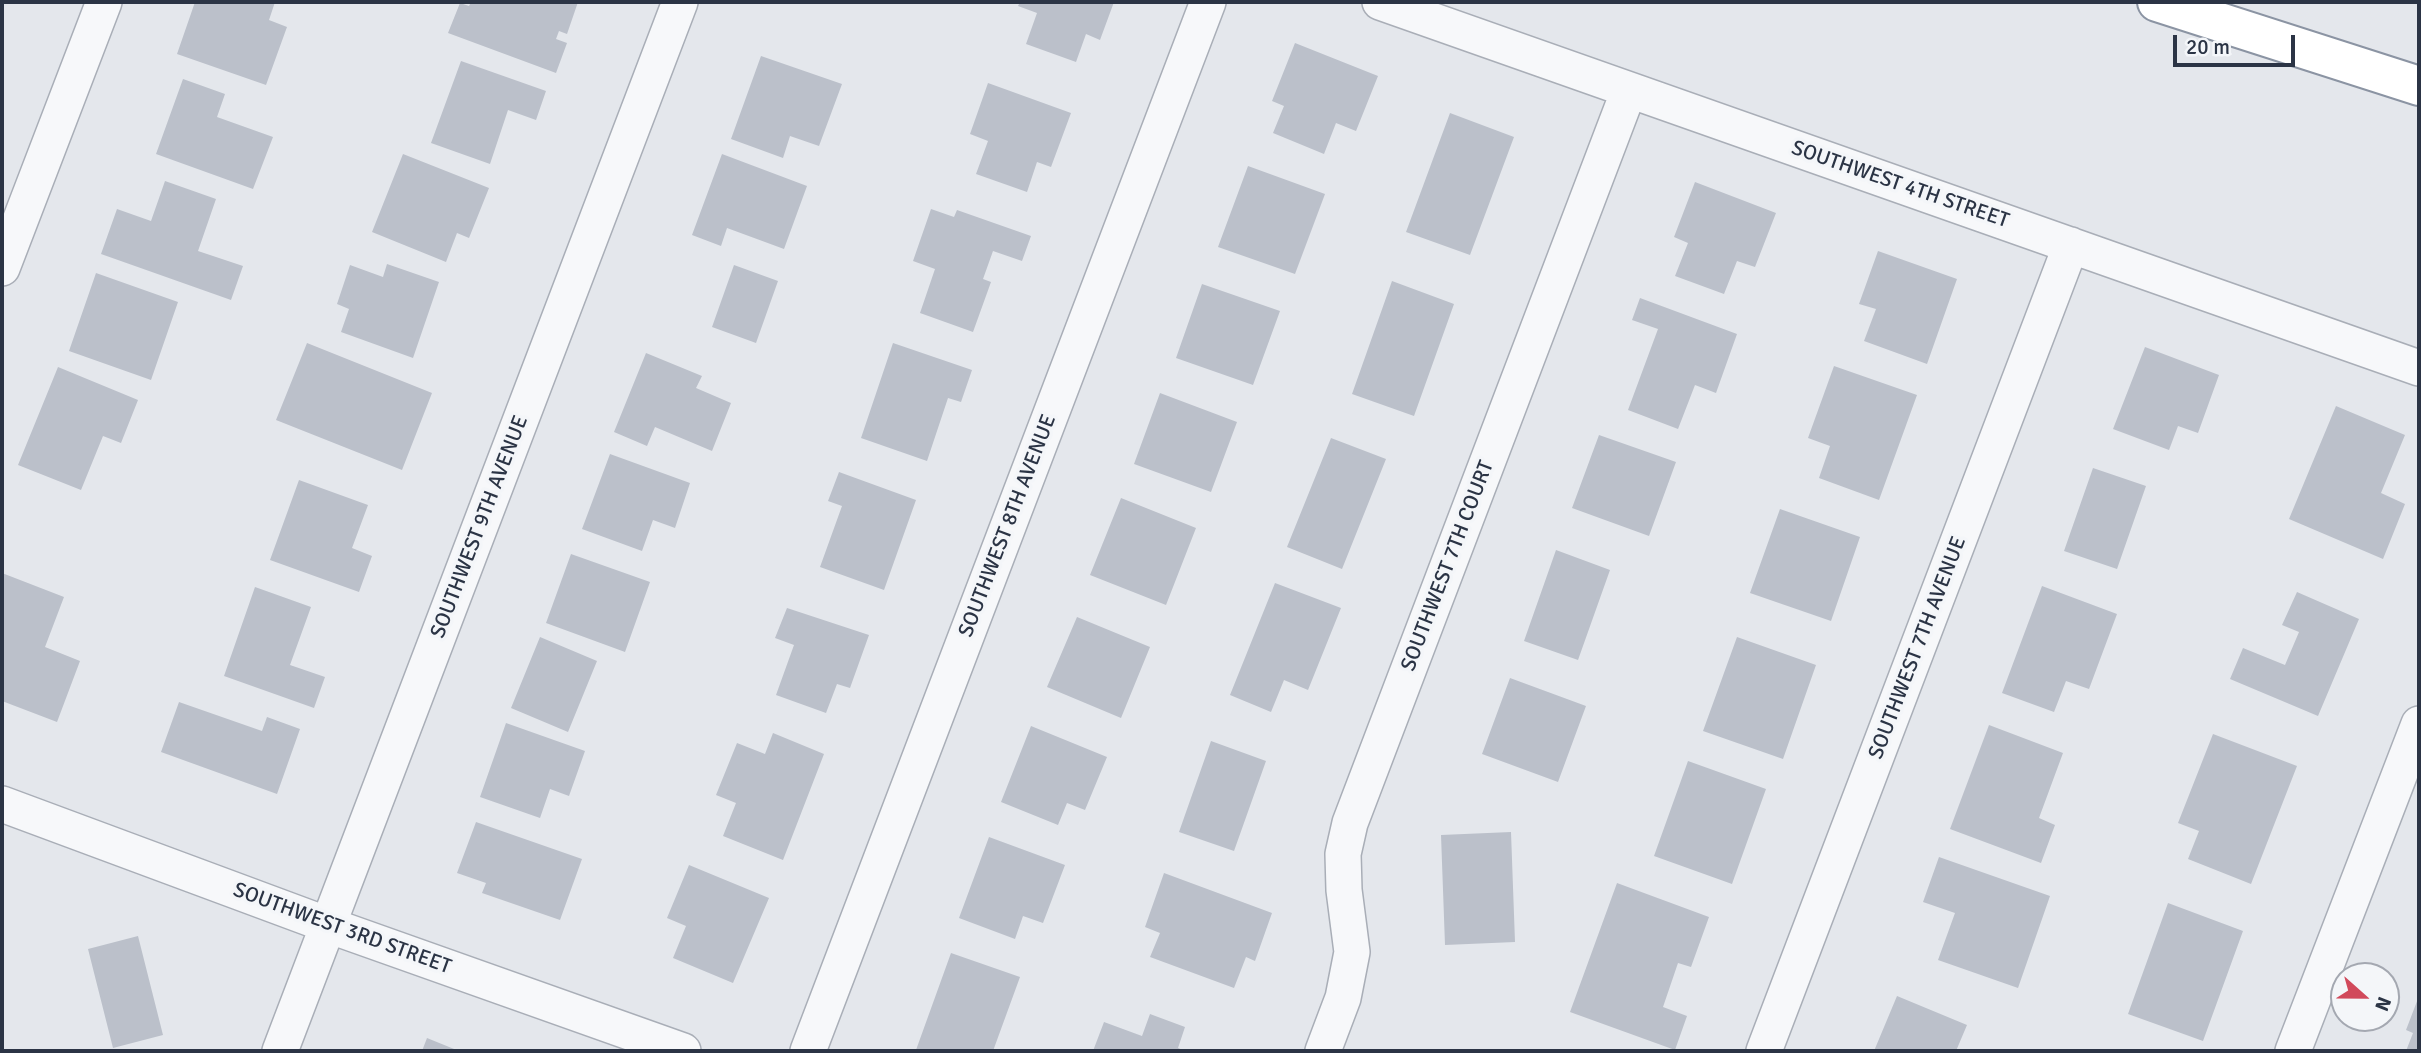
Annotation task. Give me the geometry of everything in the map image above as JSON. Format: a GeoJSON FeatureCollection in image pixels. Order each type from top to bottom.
{"type":"FeatureCollection","features":[{"type":"Feature","properties":{"kind":"highway"},"geometry":{"type":"LineString","coordinates":[[2157,2],[2419,86]]}},
{"type":"Feature","properties":{"kind":"street"},"geometry":{"type":"LineString","coordinates":[[2,268],[104,2]]}},
{"type":"Feature","properties":{"kind":"street","name":"SOUTHWEST 9TH AVENUE"},"geometry":{"type":"LineString","coordinates":[[280,1051],[680,2]]}},
{"type":"Feature","properties":{"kind":"street","name":"SOUTHWEST 8TH AVENUE"},"geometry":{"type":"LineString","coordinates":[[808,1051],[1208,2]]}},
{"type":"Feature","properties":{"kind":"street","name":"SOUTHWEST 4TH STREET"},"geometry":{"type":"LineString","coordinates":[[1380,2],[2419,368]]}},
{"type":"Feature","properties":{"kind":"street","name":"SOUTHWEST 7TH COURT"},"geometry":{"type":"LineString","coordinates":[[1323,1051],[1343,998],[1352,952],[1344,890],[1343,854],[1350,823],[1629,90]]}},
{"type":"Feature","properties":{"kind":"street","name":"SOUTHWEST 7TH AVENUE"},"geometry":{"type":"LineString","coordinates":[[1764,1051],[2071,245]]}},
{"type":"Feature","properties":{"kind":"street"},"geometry":{"type":"LineString","coordinates":[[2293,1051],[2419,723]]}},
{"type":"Feature","properties":{"kind":"street","name":"SOUTHWEST 3RD STREET"},"geometry":{"type":"LineString","coordinates":[[2,803],[328,925],[683,1051]]}},
{"type":"Feature","properties":{"kind":"building"},"geometry":{"type":"Polygon","coordinates":[[[195,2],[275,2],[269,20],[287,27],[266,85],[177,54],[195,2]]]}},
{"type":"Feature","properties":{"kind":"building"},"geometry":{"type":"Polygon","coordinates":[[[471,2],[578,2],[567,34],[559,31],[556,39],[567,43],[556,73],[448,33],[460,3],[469,6],[471,2]]]}},
{"type":"Feature","properties":{"kind":"building"},"geometry":{"type":"Polygon","coordinates":[[[1020,2],[1114,2],[1100,40],[1086,34],[1076,62],[1026,44],[1037,13],[1018,6],[1020,2]]]}},
{"type":"Feature","properties":{"kind":"building"},"geometry":{"type":"Polygon","coordinates":[[[1295,43],[1378,76],[1356,131],[1336,123],[1324,154],[1273,133],[1284,106],[1272,101],[1295,43]]]}},
{"type":"Feature","properties":{"kind":"building"},"geometry":{"type":"Polygon","coordinates":[[[761,56],[842,84],[819,146],[790,136],[783,158],[731,139],[761,56]]]}},
{"type":"Feature","properties":{"kind":"building"},"geometry":{"type":"Polygon","coordinates":[[[461,61],[546,91],[536,120],[508,110],[490,164],[431,143],[461,61]]]}},
{"type":"Feature","properties":{"kind":"building"},"geometry":{"type":"Polygon","coordinates":[[[183,79],[225,94],[217,117],[273,137],[253,189],[156,154],[183,79]]]}},
{"type":"Feature","properties":{"kind":"building"},"geometry":{"type":"Polygon","coordinates":[[[988,83],[1071,113],[1051,167],[1037,162],[1027,192],[976,174],[988,141],[970,134],[988,83]]]}},
{"type":"Feature","properties":{"kind":"building"},"geometry":{"type":"Polygon","coordinates":[[[1450,113],[1514,137],[1470,255],[1406,232],[1450,113]]]}},
{"type":"Feature","properties":{"kind":"building"},"geometry":{"type":"Polygon","coordinates":[[[403,154],[489,188],[469,238],[457,233],[446,262],[372,232],[403,154]]]}},
{"type":"Feature","properties":{"kind":"building"},"geometry":{"type":"Polygon","coordinates":[[[722,154],[807,186],[784,249],[727,228],[721,246],[692,235],[722,154]]]}},
{"type":"Feature","properties":{"kind":"building"},"geometry":{"type":"Polygon","coordinates":[[[1248,166],[1325,194],[1295,274],[1218,247],[1248,166]]]}},
{"type":"Feature","properties":{"kind":"building"},"geometry":{"type":"Polygon","coordinates":[[[165,181],[216,199],[198,251],[243,266],[231,300],[101,254],[117,209],[151,221],[165,181]]]}},
{"type":"Feature","properties":{"kind":"building"},"geometry":{"type":"Polygon","coordinates":[[[1695,182],[1776,213],[1755,267],[1737,261],[1724,294],[1675,276],[1688,243],[1674,237],[1695,182]]]}},
{"type":"Feature","properties":{"kind":"building"},"geometry":{"type":"Polygon","coordinates":[[[931,209],[954,217],[957,210],[1031,236],[1022,261],[993,251],[983,279],[991,282],[973,332],[920,313],[935,269],[913,261],[931,209]]]}},
{"type":"Feature","properties":{"kind":"building"},"geometry":{"type":"Polygon","coordinates":[[[1878,251],[1957,279],[1927,364],[1864,341],[1876,309],[1859,304],[1878,251]]]}},
{"type":"Feature","properties":{"kind":"building"},"geometry":{"type":"Polygon","coordinates":[[[387,264],[439,282],[413,358],[341,332],[349,309],[337,304],[350,265],[383,277],[387,264]]]}},
{"type":"Feature","properties":{"kind":"building"},"geometry":{"type":"Polygon","coordinates":[[[734,265],[778,281],[756,343],[712,327],[734,265]]]}},
{"type":"Feature","properties":{"kind":"building"},"geometry":{"type":"Polygon","coordinates":[[[96,273],[178,302],[151,380],[69,351],[96,273]]]}},
{"type":"Feature","properties":{"kind":"building"},"geometry":{"type":"Polygon","coordinates":[[[1392,281],[1454,304],[1414,416],[1352,394],[1392,281]]]}},
{"type":"Feature","properties":{"kind":"building"},"geometry":{"type":"Polygon","coordinates":[[[1202,284],[1280,311],[1253,385],[1176,358],[1202,284]]]}},
{"type":"Feature","properties":{"kind":"building"},"geometry":{"type":"Polygon","coordinates":[[[1640,298],[1737,334],[1716,393],[1695,385],[1678,429],[1628,410],[1658,329],[1632,320],[1640,298]]]}},
{"type":"Feature","properties":{"kind":"building"},"geometry":{"type":"Polygon","coordinates":[[[307,343],[432,393],[402,470],[276,420],[307,343]]]}},
{"type":"Feature","properties":{"kind":"building"},"geometry":{"type":"Polygon","coordinates":[[[893,343],[972,370],[961,402],[948,398],[927,461],[861,438],[893,343]]]}},
{"type":"Feature","properties":{"kind":"building"},"geometry":{"type":"Polygon","coordinates":[[[2145,347],[2219,375],[2198,433],[2178,426],[2169,450],[2113,429],[2145,347]]]}},
{"type":"Feature","properties":{"kind":"building"},"geometry":{"type":"Polygon","coordinates":[[[646,353],[702,376],[696,388],[731,403],[712,451],[655,427],[647,446],[614,432],[646,353]]]}},
{"type":"Feature","properties":{"kind":"building"},"geometry":{"type":"Polygon","coordinates":[[[1834,366],[1917,395],[1879,500],[1819,478],[1830,446],[1808,438],[1834,366]]]}},
{"type":"Feature","properties":{"kind":"building"},"geometry":{"type":"Polygon","coordinates":[[[58,367],[138,400],[121,443],[103,436],[81,490],[18,465],[58,367]]]}},
{"type":"Feature","properties":{"kind":"building"},"geometry":{"type":"Polygon","coordinates":[[[1160,393],[1237,422],[1211,492],[1134,464],[1160,393]]]}},
{"type":"Feature","properties":{"kind":"building"},"geometry":{"type":"Polygon","coordinates":[[[2336,406],[2405,435],[2381,493],[2405,504],[2383,559],[2289,519],[2336,406]]]}},
{"type":"Feature","properties":{"kind":"building"},"geometry":{"type":"Polygon","coordinates":[[[1599,435],[1676,462],[1649,536],[1572,508],[1599,435]]]}},
{"type":"Feature","properties":{"kind":"building"},"geometry":{"type":"Polygon","coordinates":[[[1331,438],[1386,459],[1342,569],[1287,547],[1331,438]]]}},
{"type":"Feature","properties":{"kind":"building"},"geometry":{"type":"Polygon","coordinates":[[[610,454],[690,483],[675,528],[653,520],[642,551],[582,529],[610,454]]]}},
{"type":"Feature","properties":{"kind":"building"},"geometry":{"type":"Polygon","coordinates":[[[2093,468],[2146,486],[2117,569],[2064,551],[2093,468]]]}},
{"type":"Feature","properties":{"kind":"building"},"geometry":{"type":"Polygon","coordinates":[[[839,472],[916,500],[884,590],[820,567],[842,506],[828,501],[839,472]]]}},
{"type":"Feature","properties":{"kind":"building"},"geometry":{"type":"Polygon","coordinates":[[[299,480],[368,505],[352,548],[372,556],[359,592],[270,560],[299,480]]]}},
{"type":"Feature","properties":{"kind":"building"},"geometry":{"type":"Polygon","coordinates":[[[1121,498],[1196,528],[1166,605],[1090,575],[1121,498]]]}},
{"type":"Feature","properties":{"kind":"building"},"geometry":{"type":"Polygon","coordinates":[[[1780,509],[1860,537],[1831,621],[1750,593],[1780,509]]]}},
{"type":"Feature","properties":{"kind":"building"},"geometry":{"type":"Polygon","coordinates":[[[1556,550],[1610,570],[1578,660],[1524,641],[1556,550]]]}},
{"type":"Feature","properties":{"kind":"building"},"geometry":{"type":"Polygon","coordinates":[[[571,554],[650,582],[625,652],[546,623],[571,554]]]}},
{"type":"Feature","properties":{"kind":"building"},"geometry":{"type":"Polygon","coordinates":[[[2,573],[64,597],[45,647],[80,661],[57,722],[2,701],[2,573]]]}},
{"type":"Feature","properties":{"kind":"building"},"geometry":{"type":"Polygon","coordinates":[[[1275,583],[1341,608],[1308,690],[1284,680],[1271,712],[1230,695],[1275,583]]]}},
{"type":"Feature","properties":{"kind":"building"},"geometry":{"type":"Polygon","coordinates":[[[2042,586],[2117,614],[2089,689],[2066,681],[2054,712],[2002,693],[2042,586]]]}},
{"type":"Feature","properties":{"kind":"building"},"geometry":{"type":"Polygon","coordinates":[[[255,587],[311,607],[290,665],[325,677],[314,708],[224,676],[255,587]]]}},
{"type":"Feature","properties":{"kind":"building"},"geometry":{"type":"Polygon","coordinates":[[[2297,592],[2359,619],[2318,716],[2230,679],[2243,648],[2285,665],[2299,632],[2282,625],[2297,592]]]}},
{"type":"Feature","properties":{"kind":"building"},"geometry":{"type":"Polygon","coordinates":[[[787,608],[869,635],[850,688],[837,684],[826,713],[776,695],[794,645],[775,638],[787,608]]]}},
{"type":"Feature","properties":{"kind":"building"},"geometry":{"type":"Polygon","coordinates":[[[1077,617],[1150,647],[1121,718],[1047,687],[1077,617]]]}},
{"type":"Feature","properties":{"kind":"building"},"geometry":{"type":"Polygon","coordinates":[[[540,637],[597,661],[568,732],[511,708],[540,637]]]}},
{"type":"Feature","properties":{"kind":"building"},"geometry":{"type":"Polygon","coordinates":[[[1737,637],[1816,665],[1783,759],[1703,731],[1737,637]]]}},
{"type":"Feature","properties":{"kind":"building"},"geometry":{"type":"Polygon","coordinates":[[[1510,678],[1586,706],[1558,782],[1482,754],[1510,678]]]}},
{"type":"Feature","properties":{"kind":"building"},"geometry":{"type":"Polygon","coordinates":[[[179,702],[262,731],[267,717],[300,729],[277,794],[161,752],[179,702]]]}},
{"type":"Feature","properties":{"kind":"building"},"geometry":{"type":"Polygon","coordinates":[[[506,723],[585,751],[569,796],[550,789],[540,818],[480,797],[506,723]]]}},
{"type":"Feature","properties":{"kind":"building"},"geometry":{"type":"Polygon","coordinates":[[[1989,725],[2063,753],[2039,818],[2055,825],[2041,863],[1950,829],[1989,725]]]}},
{"type":"Feature","properties":{"kind":"building"},"geometry":{"type":"Polygon","coordinates":[[[1031,726],[1107,757],[1085,810],[1067,803],[1058,825],[1001,802],[1031,726]]]}},
{"type":"Feature","properties":{"kind":"building"},"geometry":{"type":"Polygon","coordinates":[[[773,733],[824,754],[783,860],[723,836],[736,803],[716,795],[737,743],[765,754],[773,733]]]}},
{"type":"Feature","properties":{"kind":"building"},"geometry":{"type":"Polygon","coordinates":[[[2213,734],[2297,766],[2251,884],[2188,859],[2199,831],[2178,823],[2213,734]]]}},
{"type":"Feature","properties":{"kind":"building"},"geometry":{"type":"Polygon","coordinates":[[[1211,741],[1266,761],[1234,851],[1179,832],[1211,741]]]}},
{"type":"Feature","properties":{"kind":"building"},"geometry":{"type":"Polygon","coordinates":[[[1688,761],[1766,789],[1732,884],[1654,856],[1688,761]]]}},
{"type":"Feature","properties":{"kind":"building"},"geometry":{"type":"Polygon","coordinates":[[[476,822],[582,859],[560,920],[482,893],[486,883],[457,873],[476,822]]]}},
{"type":"Feature","properties":{"kind":"building"},"geometry":{"type":"Polygon","coordinates":[[[1511,832],[1515,942],[1445,945],[1441,835],[1511,832]]]}},
{"type":"Feature","properties":{"kind":"building"},"geometry":{"type":"Polygon","coordinates":[[[989,837],[1065,865],[1043,923],[1023,916],[1015,939],[959,918],[989,837]]]}},
{"type":"Feature","properties":{"kind":"building"},"geometry":{"type":"Polygon","coordinates":[[[1939,857],[2050,896],[2018,988],[1938,960],[1955,913],[1923,902],[1939,857]]]}},
{"type":"Feature","properties":{"kind":"building"},"geometry":{"type":"Polygon","coordinates":[[[689,865],[769,898],[733,983],[673,958],[686,926],[667,918],[689,865]]]}},
{"type":"Feature","properties":{"kind":"building"},"geometry":{"type":"Polygon","coordinates":[[[1164,873],[1272,913],[1255,961],[1246,957],[1234,988],[1150,957],[1160,933],[1145,927],[1164,873]]]}},
{"type":"Feature","properties":{"kind":"building"},"geometry":{"type":"Polygon","coordinates":[[[1617,883],[1709,917],[1691,967],[1678,963],[1663,1007],[1687,1016],[1675,1050],[1570,1012],[1617,883]]]}},
{"type":"Feature","properties":{"kind":"building"},"geometry":{"type":"Polygon","coordinates":[[[2168,903],[2243,931],[2203,1041],[2128,1014],[2168,903]]]}},
{"type":"Feature","properties":{"kind":"building"},"geometry":{"type":"Polygon","coordinates":[[[138,936],[163,1035],[113,1048],[88,949],[138,936]]]}},
{"type":"Feature","properties":{"kind":"building"},"geometry":{"type":"Polygon","coordinates":[[[951,953],[1020,977],[993,1051],[916,1050],[951,953]]]}},
{"type":"Feature","properties":{"kind":"building"},"geometry":{"type":"Polygon","coordinates":[[[1897,996],[1967,1025],[1956,1051],[1874,1051],[1897,996]]]}},
{"type":"Feature","properties":{"kind":"building"},"geometry":{"type":"Polygon","coordinates":[[[2419,996],[2419,1051],[2406,1051],[2413,1033],[2406,1030],[2419,996]]]}},
{"type":"Feature","properties":{"kind":"building"},"geometry":{"type":"Polygon","coordinates":[[[1150,1014],[1185,1027],[1178,1048],[1185,1051],[1093,1051],[1104,1022],[1142,1036],[1150,1014]]]}},
{"type":"Feature","properties":{"kind":"building"},"geometry":{"type":"Polygon","coordinates":[[[427,1038],[459,1051],[422,1051],[427,1038]]]}}]}
